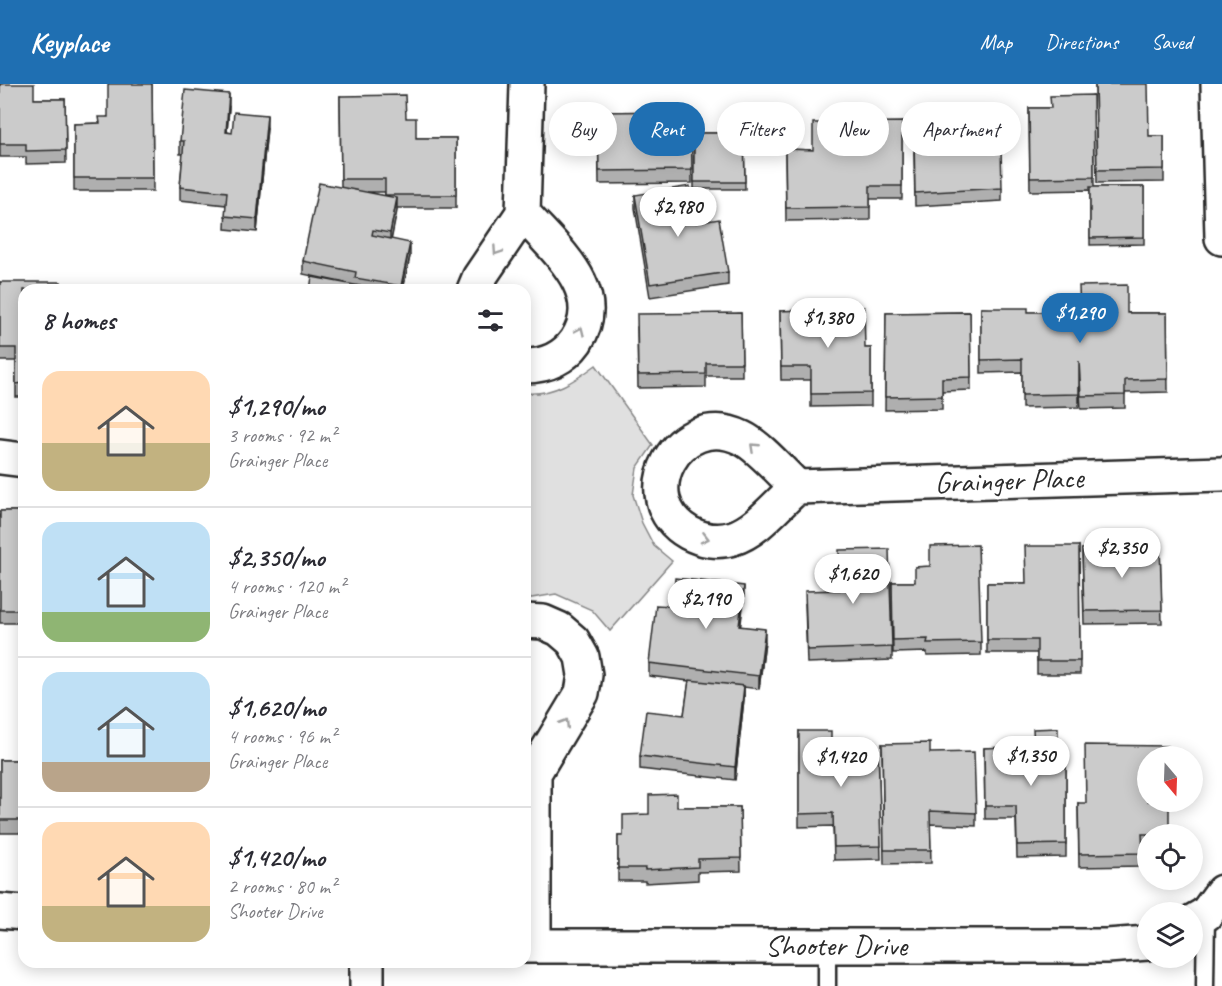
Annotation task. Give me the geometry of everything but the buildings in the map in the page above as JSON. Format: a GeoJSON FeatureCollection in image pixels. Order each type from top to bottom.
{"type":"FeatureCollection","features":[{"type":"Feature","properties":{"kind":"street"},"geometry":{"type":"LineString","coordinates":[[476,284],[523,213],[527,84]]}},
{"type":"Feature","properties":{"kind":"street"},"geometry":{"type":"LineString","coordinates":[[1218,84],[1222,238]]}},
{"type":"Feature","properties":{"kind":"street"},"geometry":{"type":"LineString","coordinates":[[523,213],[577,274],[585,292],[587,312],[582,332],[572,348],[556,360],[531,366]]}},
{"type":"Feature","properties":{"kind":"street"},"geometry":{"type":"LineString","coordinates":[[0,457],[18,458]]}},
{"type":"Feature","properties":{"kind":"street","name":"Grainger Place"},"geometry":{"type":"LineString","coordinates":[[796,487],[1222,474]]}},
{"type":"Feature","properties":{"kind":"street"},"geometry":{"type":"LineString","coordinates":[[531,621],[543,622],[559,629],[578,649],[585,675],[578,701],[531,765]]}},
{"type":"Feature","properties":{"kind":"street"},"geometry":{"type":"LineString","coordinates":[[0,911],[18,912]]}},
{"type":"Feature","properties":{"kind":"street","name":"Shooter Drive"},"geometry":{"type":"LineString","coordinates":[[531,946],[827,944],[1107,946],[1137,944]]}},
{"type":"Feature","properties":{"kind":"street"},"geometry":{"type":"LineString","coordinates":[[367,968],[367,986]]}},
{"type":"Feature","properties":{"kind":"lane"},"geometry":{"type":"LineString","coordinates":[[1205,986],[1207,910]]}},
{"type":"Feature","properties":{"kind":"lane"},"geometry":{"type":"LineString","coordinates":[[827,944],[827,986]]}},
{"type":"Feature","properties":{"kind":"shaded area"},"geometry":{"type":"Polygon","coordinates":[[[596,365],[653,445],[637,468],[633,495],[642,523],[654,546],[672,561],[610,631],[592,610],[556,594],[531,598],[531,393],[545,392],[572,381],[596,365]]]}}]}
